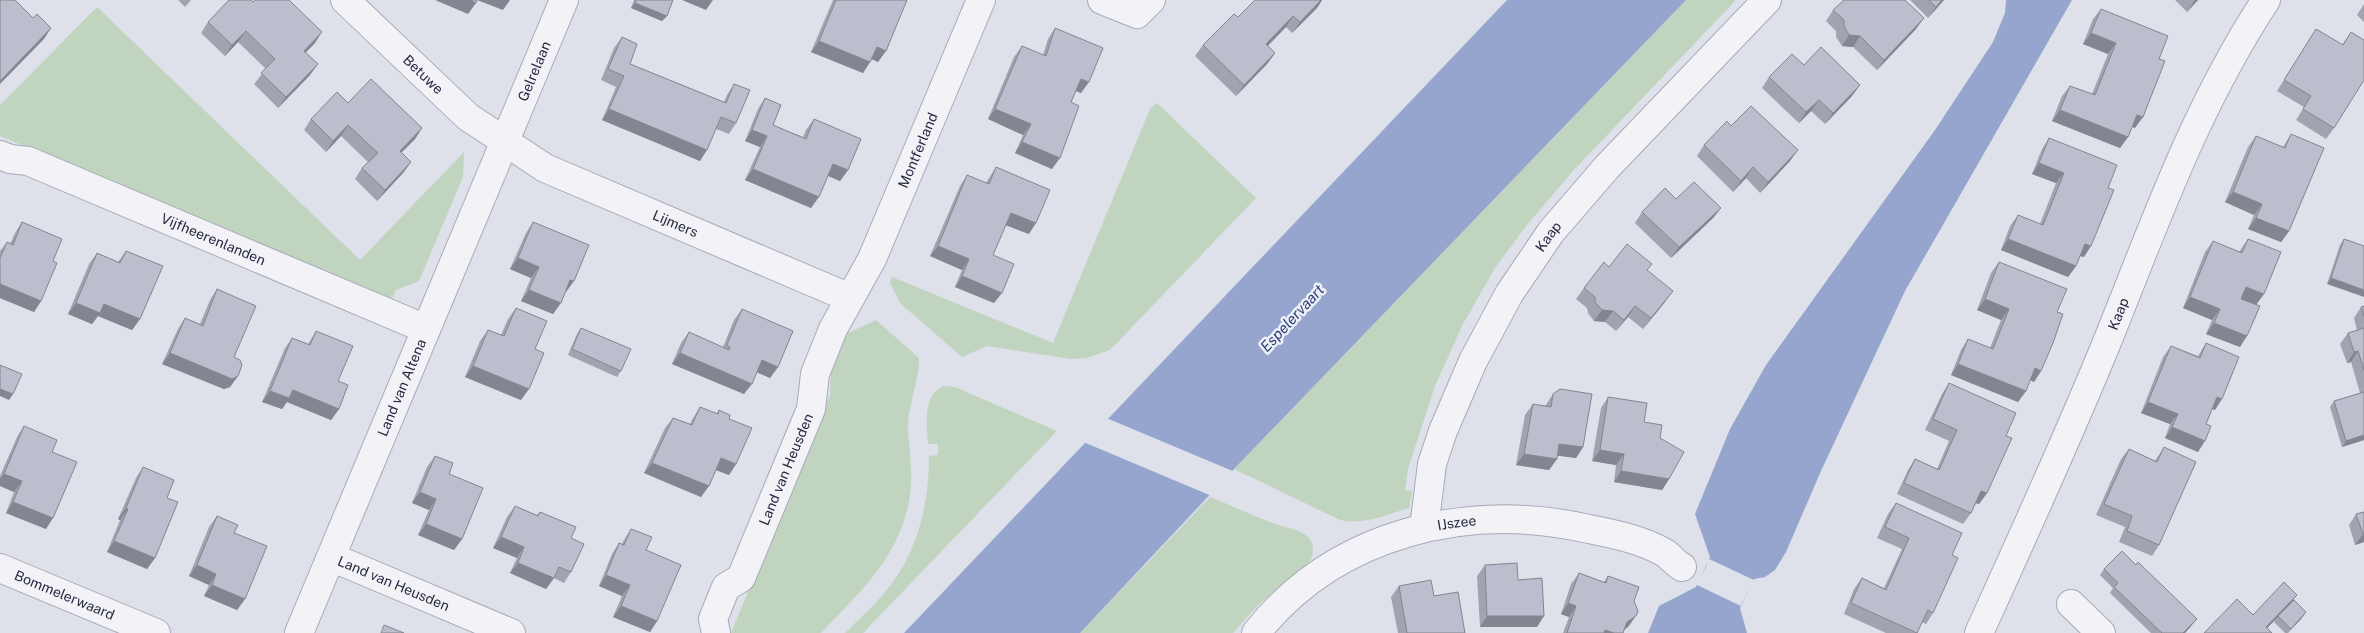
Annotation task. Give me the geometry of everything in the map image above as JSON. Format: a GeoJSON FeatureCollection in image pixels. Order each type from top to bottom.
{"type":"FeatureCollection","features":[{"type":"Feature","properties":{"kind":"street","name":"Betuwe"},"geometry":{"type":"LineString","coordinates":[[345,0],[468,118],[505,142]]}},
{"type":"Feature","properties":{"kind":"street","name":"Gelrelaan"},"geometry":{"type":"LineString","coordinates":[[505,142],[564,0]]}},
{"type":"Feature","properties":{"kind":"street","name":"Montferland"},"geometry":{"type":"LineString","coordinates":[[850,298],[872,258],[981,0]]}},
{"type":"Feature","properties":{"kind":"street"},"geometry":{"type":"LineString","coordinates":[[1102,0],[1137,14],[1151,0]]}},
{"type":"Feature","properties":{"kind":"street","name":"Kaap"},"geometry":{"type":"LineString","coordinates":[[1424,528],[1432,464],[1443,431],[1473,360],[1509,294],[1551,232],[1607,167],[1767,0]]}},
{"type":"Feature","properties":{"kind":"street","name":"Kaap"},"geometry":{"type":"LineString","coordinates":[[1980,633],[2066,441],[2189,139],[2212,89],[2237,44],[2266,0]]}},
{"type":"Feature","properties":{"kind":"street","name":"Lijmers"},"geometry":{"type":"LineString","coordinates":[[505,142],[545,168],[850,298]]}},
{"type":"Feature","properties":{"kind":"street","name":"Land van Altena"},"geometry":{"type":"LineString","coordinates":[[299,633],[505,142]]}},
{"type":"Feature","properties":{"kind":"street","name":"Vijfheerenlanden"},"geometry":{"type":"LineString","coordinates":[[0,155],[10,159],[28,161],[426,329]]}},
{"type":"Feature","properties":{"kind":"street","name":"Land van Heusden"},"geometry":{"type":"LineString","coordinates":[[716,633],[713,619],[726,587],[741,578],[811,409],[815,374],[833,329],[850,298]]}},
{"type":"Feature","properties":{"kind":"street","name":"IJszee"},"geometry":{"type":"LineString","coordinates":[[1256,633],[1268,618],[1300,587],[1323,570],[1370,545],[1424,528],[1502,520],[1566,524],[1605,532],[1647,546],[1667,554],[1673,562],[1682,567]]}},
{"type":"Feature","properties":{"kind":"street","name":"Land van Heusden"},"geometry":{"type":"LineString","coordinates":[[331,557],[511,633]]}},
{"type":"Feature","properties":{"kind":"street","name":"Bommelerwaard"},"geometry":{"type":"LineString","coordinates":[[0,568],[156,633]]}},
{"type":"Feature","properties":{"kind":"street"},"geometry":{"type":"LineString","coordinates":[[2071,604],[2100,633]]}},
{"type":"Feature","properties":{"kind":"green space"},"geometry":{"type":"Polygon","coordinates":[[[1686,0],[1736,0],[1572,172],[1527,225],[1495,268],[1463,324],[1435,386],[1408,469],[1405,490],[1412,491],[1409,508],[1367,520],[1340,520],[1234,469],[1686,0]]]}},
{"type":"Feature","properties":{"kind":"green space"},"geometry":{"type":"Polygon","coordinates":[[[97,7],[360,260],[464,152],[463,177],[419,281],[396,290],[392,299],[0,136],[0,105],[97,7]]]}},
{"type":"Feature","properties":{"kind":"green space"},"geometry":{"type":"Polygon","coordinates":[[[1157,103],[1256,198],[1110,350],[1087,358],[1071,359],[987,346],[962,357],[900,303],[890,283],[892,277],[1053,343],[1150,109],[1157,103]]]}},
{"type":"Feature","properties":{"kind":"green space"},"geometry":{"type":"Polygon","coordinates":[[[876,320],[919,358],[919,367],[908,420],[911,483],[908,507],[892,548],[881,566],[853,600],[821,633],[731,633],[830,395],[831,372],[846,334],[876,320]]]}},
{"type":"Feature","properties":{"kind":"green space"},"geometry":{"type":"Polygon","coordinates":[[[944,386],[955,387],[1057,431],[863,633],[845,633],[890,586],[900,571],[915,540],[927,490],[929,456],[938,455],[938,444],[928,444],[927,411],[932,396],[944,386]]]}},
{"type":"Feature","properties":{"kind":"green space"},"geometry":{"type":"Polygon","coordinates":[[[1210,497],[1269,522],[1297,530],[1304,534],[1312,543],[1313,552],[1311,560],[1306,567],[1259,604],[1233,633],[1080,633],[1210,497]]]}},
{"type":"Feature","properties":{"kind":"water","name":"Espelervaart"},"geometry":{"type":"Polygon","coordinates":[[[1507,0],[1686,0],[1234,469],[1080,633],[904,633],[1507,0]]]}},
{"type":"Feature","properties":{"kind":"water"},"geometry":{"type":"Polygon","coordinates":[[[2006,0],[2072,0],[1905,291],[1821,471],[1786,552],[1775,570],[1765,577],[1754,579],[1740,608],[1747,633],[1648,633],[1659,606],[1696,587],[1710,557],[1695,514],[1730,429],[1766,365],[1935,130],[1993,42],[2005,13],[2006,0]]]}},
{"type":"Feature","properties":{"kind":"pier"},"geometry":{"type":"Polygon","coordinates":[[[1104,417],[1235,472],[1214,497],[1081,441],[1104,417]]]}},
{"type":"Feature","properties":{"kind":"pier"},"geometry":{"type":"Polygon","coordinates":[[[1707,558],[1756,581],[1753,582],[1741,605],[1743,607],[1695,584],[1707,565],[1707,558]]]}},
{"type":"Feature","properties":{"kind":"building"},"geometry":{"type":"Polygon","coordinates":[[[0,0],[15,0],[33,18],[37,14],[51,28],[0,81],[0,0]]]}},
{"type":"Feature","properties":{"kind":"building"},"geometry":{"type":"Polygon","coordinates":[[[229,0],[251,0],[253,2],[255,0],[289,0],[322,32],[304,51],[318,64],[286,97],[261,73],[275,59],[246,31],[232,45],[208,22],[229,0]]]}},
{"type":"Feature","properties":{"kind":"building"},"geometry":{"type":"Polygon","coordinates":[[[636,0],[673,0],[667,16],[635,3],[636,0]]]}},
{"type":"Feature","properties":{"kind":"building"},"geometry":{"type":"Polygon","coordinates":[[[836,0],[907,0],[886,51],[877,47],[870,62],[819,41],[836,0]]]}},
{"type":"Feature","properties":{"kind":"building"},"geometry":{"type":"Polygon","coordinates":[[[1255,0],[1321,0],[1300,22],[1293,16],[1266,44],[1275,53],[1244,85],[1203,45],[1234,14],[1238,17],[1255,0]]]}},
{"type":"Feature","properties":{"kind":"building"},"geometry":{"type":"Polygon","coordinates":[[[1844,0],[1905,0],[1924,18],[1884,60],[1860,36],[1849,35],[1844,26],[1844,20],[1833,10],[1844,0]]]}},
{"type":"Feature","properties":{"kind":"building"},"geometry":{"type":"Polygon","coordinates":[[[1929,0],[1942,0],[1936,7],[1929,0]]]}},
{"type":"Feature","properties":{"kind":"building"},"geometry":{"type":"Polygon","coordinates":[[[2101,9],[2168,36],[2159,59],[2165,61],[2143,117],[2137,115],[2128,137],[2060,110],[2070,86],[2095,95],[2116,43],[2091,33],[2101,9]]]}},
{"type":"Feature","properties":{"kind":"building"},"geometry":{"type":"Polygon","coordinates":[[[1055,28],[1103,48],[1089,82],[1081,79],[1071,102],[1079,106],[1060,158],[1022,142],[1031,124],[995,109],[1022,46],[1046,56],[1055,28]]]}},
{"type":"Feature","properties":{"kind":"building"},"geometry":{"type":"Polygon","coordinates":[[[2316,29],[2343,45],[2351,32],[2364,40],[2364,80],[2334,128],[2303,109],[2311,96],[2284,80],[2316,29]]]}},
{"type":"Feature","properties":{"kind":"building"},"geometry":{"type":"Polygon","coordinates":[[[622,37],[637,44],[630,64],[726,103],[734,84],[750,90],[736,123],[721,117],[707,150],[609,109],[624,76],[608,69],[622,37]]]}},
{"type":"Feature","properties":{"kind":"building"},"geometry":{"type":"Polygon","coordinates":[[[1821,47],[1860,85],[1833,113],[1819,100],[1806,112],[1769,77],[1792,54],[1804,65],[1821,47]]]}},
{"type":"Feature","properties":{"kind":"building"},"geometry":{"type":"Polygon","coordinates":[[[371,79],[422,128],[400,151],[411,162],[385,190],[362,168],[378,153],[348,125],[333,141],[311,119],[337,92],[348,103],[371,79]]]}},
{"type":"Feature","properties":{"kind":"building"},"geometry":{"type":"Polygon","coordinates":[[[765,98],[781,105],[773,125],[806,139],[814,119],[861,139],[848,170],[833,164],[819,197],[753,169],[767,136],[752,130],[765,98]]]}},
{"type":"Feature","properties":{"kind":"building"},"geometry":{"type":"Polygon","coordinates":[[[1751,106],[1798,150],[1768,182],[1753,167],[1741,181],[1704,145],[1727,121],[1731,126],[1751,106]]]}},
{"type":"Feature","properties":{"kind":"building"},"geometry":{"type":"Polygon","coordinates":[[[2291,134],[2324,148],[2289,231],[2256,218],[2262,204],[2233,192],[2256,136],[2285,148],[2291,134]]]}},
{"type":"Feature","properties":{"kind":"building"},"geometry":{"type":"Polygon","coordinates":[[[2049,138],[2117,165],[2108,188],[2114,190],[2091,246],[2085,244],[2076,266],[2008,239],[2018,215],[2043,225],[2064,173],[2039,163],[2049,138]]]}},
{"type":"Feature","properties":{"kind":"building"},"geometry":{"type":"Polygon","coordinates":[[[996,167],[1050,190],[1036,223],[1011,213],[993,255],[1014,264],[1002,293],[962,276],[969,259],[938,246],[967,175],[989,184],[996,167]]]}},
{"type":"Feature","properties":{"kind":"building"},"geometry":{"type":"Polygon","coordinates":[[[1694,182],[1721,208],[1679,247],[1642,212],[1665,188],[1676,199],[1694,182]]]}},
{"type":"Feature","properties":{"kind":"building"},"geometry":{"type":"Polygon","coordinates":[[[22,222],[62,239],[53,261],[57,263],[41,301],[0,284],[0,258],[7,242],[13,245],[22,222]]]}},
{"type":"Feature","properties":{"kind":"building"},"geometry":{"type":"Polygon","coordinates":[[[533,222],[589,245],[574,281],[570,280],[561,303],[529,290],[539,267],[518,258],[533,222]]]}},
{"type":"Feature","properties":{"kind":"building"},"geometry":{"type":"Polygon","coordinates":[[[2248,239],[2281,252],[2264,294],[2246,287],[2241,299],[2260,306],[2247,336],[2214,323],[2220,309],[2190,297],[2213,241],[2242,253],[2248,239]]]}},
{"type":"Feature","properties":{"kind":"building"},"geometry":{"type":"Polygon","coordinates":[[[2344,239],[2364,246],[2364,290],[2331,278],[2344,239]]]}},
{"type":"Feature","properties":{"kind":"building"},"geometry":{"type":"Polygon","coordinates":[[[1627,244],[1652,264],[1647,270],[1673,291],[1651,318],[1635,306],[1624,320],[1613,311],[1602,310],[1595,302],[1595,297],[1584,288],[1604,262],[1609,267],[1627,244]]]}},
{"type":"Feature","properties":{"kind":"building"},"geometry":{"type":"Polygon","coordinates":[[[126,251],[163,266],[140,319],[104,304],[100,313],[76,303],[97,253],[120,263],[126,251]]]}},
{"type":"Feature","properties":{"kind":"building"},"geometry":{"type":"Polygon","coordinates":[[[1999,262],[2067,289],[2057,312],[2063,314],[2053,343],[2041,371],[2035,368],[2026,391],[1958,364],[1968,339],[1993,349],[2009,309],[1985,299],[1999,262]]]}},
{"type":"Feature","properties":{"kind":"building"},"geometry":{"type":"Polygon","coordinates":[[[217,289],[256,306],[234,357],[240,360],[242,365],[238,376],[232,379],[170,353],[185,318],[203,326],[217,289]]]}},
{"type":"Feature","properties":{"kind":"building"},"geometry":{"type":"Polygon","coordinates":[[[516,308],[547,321],[535,349],[544,353],[529,389],[473,366],[488,330],[504,336],[516,308]]]}},
{"type":"Feature","properties":{"kind":"building"},"geometry":{"type":"Polygon","coordinates":[[[742,309],[793,331],[778,367],[762,360],[752,384],[680,353],[689,332],[729,350],[730,347],[727,345],[742,309]]]}},
{"type":"Feature","properties":{"kind":"building"},"geometry":{"type":"Polygon","coordinates":[[[581,328],[631,349],[621,371],[572,349],[581,328]]]}},
{"type":"Feature","properties":{"kind":"building"},"geometry":{"type":"Polygon","coordinates":[[[2364,328],[2364,370],[2358,351],[2354,352],[2348,333],[2364,328]]]}},
{"type":"Feature","properties":{"kind":"building"},"geometry":{"type":"Polygon","coordinates":[[[316,331],[353,346],[338,381],[348,385],[339,409],[293,390],[289,398],[270,391],[292,338],[310,345],[316,331]]]}},
{"type":"Feature","properties":{"kind":"building"},"geometry":{"type":"Polygon","coordinates":[[[2206,343],[2239,357],[2222,399],[2217,397],[2206,424],[2211,426],[2205,441],[2172,427],[2178,414],[2148,402],[2171,346],[2200,358],[2206,343]]]}},
{"type":"Feature","properties":{"kind":"building"},"geometry":{"type":"Polygon","coordinates":[[[0,365],[22,374],[13,394],[0,389],[0,365]]]}},
{"type":"Feature","properties":{"kind":"building"},"geometry":{"type":"Polygon","coordinates":[[[1949,383],[2016,413],[2006,436],[2012,438],[1987,493],[1981,491],[1971,513],[1904,483],[1915,459],[1939,470],[1957,430],[1933,419],[1949,383]]]}},
{"type":"Feature","properties":{"kind":"building"},"geometry":{"type":"Polygon","coordinates":[[[1560,389],[1592,394],[1583,447],[1559,444],[1557,459],[1524,454],[1533,404],[1551,407],[1553,394],[1560,389]]]}},
{"type":"Feature","properties":{"kind":"building"},"geometry":{"type":"Polygon","coordinates":[[[2364,392],[2364,435],[2346,441],[2334,401],[2364,392]]]}},
{"type":"Feature","properties":{"kind":"building"},"geometry":{"type":"Polygon","coordinates":[[[1608,397],[1647,403],[1644,422],[1662,425],[1660,438],[1684,452],[1669,479],[1621,471],[1624,454],[1600,450],[1608,397]]]}},
{"type":"Feature","properties":{"kind":"building"},"geometry":{"type":"Polygon","coordinates":[[[700,407],[718,414],[719,410],[730,415],[729,419],[752,428],[736,464],[721,458],[709,486],[652,463],[673,418],[692,425],[700,407]]]}},
{"type":"Feature","properties":{"kind":"building"},"geometry":{"type":"Polygon","coordinates":[[[24,426],[57,440],[52,452],[77,462],[53,518],[13,502],[22,481],[4,474],[24,426]]]}},
{"type":"Feature","properties":{"kind":"building"},"geometry":{"type":"Polygon","coordinates":[[[2164,447],[2196,462],[2159,545],[2127,531],[2132,516],[2104,504],[2129,449],[2157,462],[2164,447]]]}},
{"type":"Feature","properties":{"kind":"building"},"geometry":{"type":"Polygon","coordinates":[[[435,456],[453,463],[449,474],[483,488],[462,539],[426,524],[436,499],[420,492],[435,456]]]}},
{"type":"Feature","properties":{"kind":"building"},"geometry":{"type":"Polygon","coordinates":[[[143,467],[174,480],[167,498],[178,502],[155,558],[114,541],[143,467]]]}},
{"type":"Feature","properties":{"kind":"building"},"geometry":{"type":"Polygon","coordinates":[[[1896,503],[1962,533],[1952,555],[1958,558],[1933,613],[1928,610],[1917,633],[1851,603],[1862,578],[1886,590],[1909,538],[1885,527],[1896,503]]]}},
{"type":"Feature","properties":{"kind":"building"},"geometry":{"type":"Polygon","coordinates":[[[515,506],[538,516],[540,512],[576,527],[571,538],[584,544],[571,572],[559,567],[554,578],[518,563],[524,547],[501,537],[515,506]]]}},
{"type":"Feature","properties":{"kind":"building"},"geometry":{"type":"Polygon","coordinates":[[[2364,512],[2364,534],[2363,534],[2356,514],[2364,512]]]}},
{"type":"Feature","properties":{"kind":"building"},"geometry":{"type":"Polygon","coordinates":[[[217,516],[238,525],[234,533],[267,546],[245,599],[212,585],[216,574],[197,565],[217,516]]]}},
{"type":"Feature","properties":{"kind":"building"},"geometry":{"type":"Polygon","coordinates":[[[631,529],[652,537],[646,550],[681,565],[657,621],[621,606],[630,585],[606,575],[619,543],[624,545],[631,529]]]}},
{"type":"Feature","properties":{"kind":"building"},"geometry":{"type":"Polygon","coordinates":[[[2122,551],[2136,565],[2138,562],[2197,619],[2183,633],[2162,633],[2114,587],[2118,583],[2104,569],[2122,551]]]}},
{"type":"Feature","properties":{"kind":"building"},"geometry":{"type":"Polygon","coordinates":[[[1517,563],[1518,580],[1542,578],[1544,616],[1487,616],[1485,565],[1517,563]]]}},
{"type":"Feature","properties":{"kind":"building"},"geometry":{"type":"Polygon","coordinates":[[[1579,573],[1606,583],[1608,576],[1639,587],[1634,601],[1638,611],[1636,616],[1627,622],[1623,633],[1605,630],[1604,633],[1567,633],[1576,606],[1568,603],[1579,573]]]}},
{"type":"Feature","properties":{"kind":"building"},"geometry":{"type":"Polygon","coordinates":[[[1431,580],[1434,596],[1458,592],[1465,633],[1407,633],[1399,586],[1431,580]]]}},
{"type":"Feature","properties":{"kind":"building"},"geometry":{"type":"Polygon","coordinates":[[[2284,582],[2297,595],[2266,627],[2272,633],[2204,633],[2237,599],[2253,615],[2284,582]]]}},
{"type":"Feature","properties":{"kind":"building"},"geometry":{"type":"Polygon","coordinates":[[[2294,600],[2306,612],[2291,629],[2278,616],[2294,600]]]}},
{"type":"Feature","properties":{"kind":"building"},"geometry":{"type":"Polygon","coordinates":[[[384,625],[404,633],[381,633],[384,625]]]}}]}
